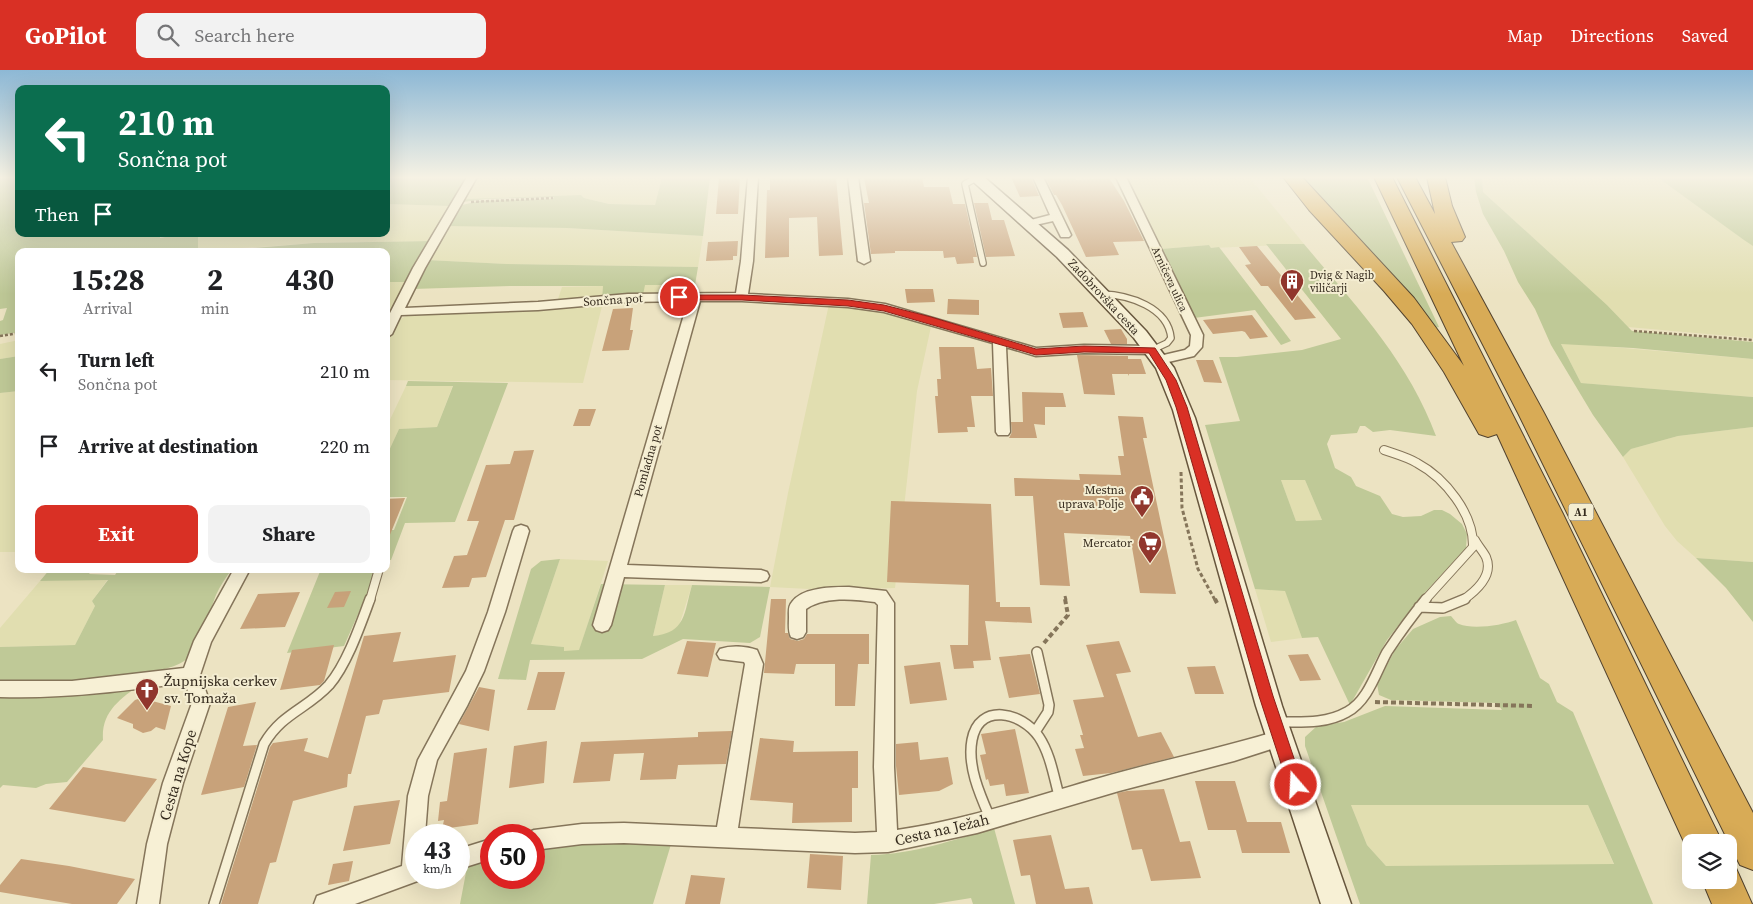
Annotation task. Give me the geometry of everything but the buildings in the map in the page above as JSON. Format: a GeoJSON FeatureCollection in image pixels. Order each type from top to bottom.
{"type":"FeatureCollection","features":[{"type":"Feature","properties":{"kind":"highway"},"geometry":{"type":"LineString","coordinates":[[1328,216],[1393,287],[1430,332],[1462,381],[1508,470],[1526,492],[1549,514]]}},
{"type":"Feature","properties":{"kind":"highway","name":"A1"},"geometry":{"type":"LineString","coordinates":[[1402,216],[1549,514],[1699,834]]}},
{"type":"Feature","properties":{"kind":"highway","name":"A1"},"geometry":{"type":"LineString","coordinates":[[1427,216],[1531,413],[1753,852]]}},
{"type":"Feature","properties":{"kind":"highway"},"geometry":{"type":"LineString","coordinates":[[1446,216],[1473,280],[1474,304]]}},
{"type":"Feature","properties":{"kind":"highway"},"geometry":{"type":"LineString","coordinates":[[1725,889],[1732,904]]}},
{"type":"Feature","properties":{"kind":"main road","name":"Zadobrovška cesta"},"geometry":{"type":"LineString","coordinates":[[1022,216],[1102,294],[1156,355],[1175,388],[1277,730],[1336,904]]}},
{"type":"Feature","properties":{"kind":"street"},"geometry":{"type":"LineString","coordinates":[[390,327],[420,268],[451,216]]}},
{"type":"Feature","properties":{"kind":"street"},"geometry":{"type":"LineString","coordinates":[[742,297],[748,261],[751,216]]}},
{"type":"Feature","properties":{"kind":"street"},"geometry":{"type":"LineString","coordinates":[[858,216],[864,261]]}},
{"type":"Feature","properties":{"kind":"street","name":"Arničeva ulica"},"geometry":{"type":"LineString","coordinates":[[1140,216],[1197,335],[1196,346],[1188,353],[1156,355]]}},
{"type":"Feature","properties":{"kind":"street"},"geometry":{"type":"LineString","coordinates":[[1031,223],[1056,217],[1065,235]]}},
{"type":"Feature","properties":{"kind":"street","name":"Pomladna pot"},"geometry":{"type":"LineString","coordinates":[[602,625],[696,297]]}},
{"type":"Feature","properties":{"kind":"street","name":"Sončna pot"},"geometry":{"type":"LineString","coordinates":[[398,312],[538,306],[628,298],[742,297],[848,303],[884,308],[927,319],[1036,352],[1084,349],[1156,355]]}},
{"type":"Feature","properties":{"kind":"street"},"geometry":{"type":"LineString","coordinates":[[999,342],[1003,432]]}},
{"type":"Feature","properties":{"kind":"street"},"geometry":{"type":"LineString","coordinates":[[417,824],[423,773],[430,750],[465,692],[476,667],[521,531]]}},
{"type":"Feature","properties":{"kind":"street"},"geometry":{"type":"LineString","coordinates":[[617,571],[761,576]]}},
{"type":"Feature","properties":{"kind":"street"},"geometry":{"type":"LineString","coordinates":[[0,689],[36,691],[86,688],[191,675],[203,641],[240,573]]}},
{"type":"Feature","properties":{"kind":"street"},"geometry":{"type":"LineString","coordinates":[[797,632],[798,606],[814,596],[864,593],[880,596],[886,602],[884,758],[888,842]]}},
{"type":"Feature","properties":{"kind":"street"},"geometry":{"type":"LineString","coordinates":[[726,654],[751,655],[754,658],[726,837]]}},
{"type":"Feature","properties":{"kind":"street","name":"Cesta na Kope"},"geometry":{"type":"LineString","coordinates":[[148,904],[157,844],[173,783],[201,703],[191,675]]}},
{"type":"Feature","properties":{"kind":"street","name":"Cesta na Ježah"},"geometry":{"type":"LineString","coordinates":[[545,839],[582,834],[677,834],[855,843],[888,842],[916,838],[991,820],[1174,767],[1250,749],[1277,730]]}},
{"type":"Feature","properties":{"kind":"street"},"geometry":{"type":"LineString","coordinates":[[325,904],[405,875]]}},
{"type":"Feature","properties":{"kind":"lane"},"geometry":{"type":"LineString","coordinates":[[972,216],[983,263]]}},
{"type":"Feature","properties":{"kind":"lane"},"geometry":{"type":"LineString","coordinates":[[1102,294],[1112,293],[1133,300],[1164,318],[1170,326],[1171,338],[1156,355]]}},
{"type":"Feature","properties":{"kind":"lane"},"geometry":{"type":"LineString","coordinates":[[1384,450],[1418,464],[1439,481],[1469,522],[1474,540],[1488,561],[1486,575],[1474,592],[1450,606],[1419,607]]}},
{"type":"Feature","properties":{"kind":"lane"},"geometry":{"type":"LineString","coordinates":[[1277,730],[1332,719],[1347,713],[1360,701],[1388,650],[1419,607],[1473,547],[1474,540]]}},
{"type":"Feature","properties":{"kind":"lane"},"geometry":{"type":"LineString","coordinates":[[214,904],[270,730],[330,684],[362,618],[379,573]]}},
{"type":"Feature","properties":{"kind":"lane"},"geometry":{"type":"LineString","coordinates":[[1034,732],[1048,712],[1049,705],[1037,652]]}},
{"type":"Feature","properties":{"kind":"lane"},"geometry":{"type":"LineString","coordinates":[[991,820],[978,785],[972,758],[972,740],[978,726],[993,714],[1004,714],[1030,726],[1039,738],[1060,799]]}},
{"type":"Feature","properties":{"kind":"path"},"geometry":{"type":"LineString","coordinates":[[1634,331],[1753,340]]}},
{"type":"Feature","properties":{"kind":"path"},"geometry":{"type":"LineString","coordinates":[[0,336],[15,334]]}},
{"type":"Feature","properties":{"kind":"path"},"geometry":{"type":"LineString","coordinates":[[1181,468],[1180,498],[1184,516],[1198,569],[1211,593]]}},
{"type":"Feature","properties":{"kind":"path"},"geometry":{"type":"LineString","coordinates":[[1037,652],[1068,615],[1065,596]]}},
{"type":"Feature","properties":{"kind":"path"},"geometry":{"type":"LineString","coordinates":[[1360,701],[1534,706]]}},
{"type":"Feature","properties":{"kind":"shaded area"},"geometry":{"type":"Polygon","coordinates":[[[390,216],[447,216],[432,241],[314,243],[242,248],[198,248],[198,237],[390,237],[390,216]]]}},
{"type":"Feature","properties":{"kind":"shaded area"},"geometry":{"type":"Polygon","coordinates":[[[1144,216],[1281,216],[1304,244],[1211,248],[1209,245],[1161,249],[1144,216]]]}},
{"type":"Feature","properties":{"kind":"shaded area"},"geometry":{"type":"Polygon","coordinates":[[[1509,216],[1711,216],[1753,246],[1753,338],[1628,327],[1607,305],[1509,216]]]}},
{"type":"Feature","properties":{"kind":"shaded area"},"geometry":{"type":"Polygon","coordinates":[[[448,226],[567,228],[703,236],[698,267],[507,264],[427,260],[448,226]]]}},
{"type":"Feature","properties":{"kind":"shaded area"},"geometry":{"type":"Polygon","coordinates":[[[390,282],[408,282],[394,308],[391,309],[390,282]]]}},
{"type":"Feature","properties":{"kind":"shaded area"},"geometry":{"type":"Polygon","coordinates":[[[644,285],[695,285],[693,295],[643,295],[644,285]]]}},
{"type":"Feature","properties":{"kind":"shaded area"},"geometry":{"type":"Polygon","coordinates":[[[603,286],[602,298],[557,302],[562,287],[603,286]]]}},
{"type":"Feature","properties":{"kind":"shaded area"},"geometry":{"type":"Polygon","coordinates":[[[599,303],[602,306],[583,383],[390,380],[390,335],[398,320],[415,312],[599,303]]]}},
{"type":"Feature","properties":{"kind":"shaded area"},"geometry":{"type":"Polygon","coordinates":[[[829,304],[873,308],[932,322],[917,391],[895,588],[829,590],[770,587],[788,493],[829,304]]]}},
{"type":"Feature","properties":{"kind":"shaded area"},"geometry":{"type":"Polygon","coordinates":[[[15,341],[15,357],[0,359],[0,344],[15,341]]]}},
{"type":"Feature","properties":{"kind":"shaded area"},"geometry":{"type":"Polygon","coordinates":[[[1561,344],[1753,359],[1753,397],[1581,383],[1561,344]]]}},
{"type":"Feature","properties":{"kind":"shaded area"},"geometry":{"type":"Polygon","coordinates":[[[453,385],[437,427],[399,429],[390,448],[390,420],[406,386],[453,385]]]}},
{"type":"Feature","properties":{"kind":"shaded area"},"geometry":{"type":"Polygon","coordinates":[[[15,391],[15,552],[0,552],[0,393],[15,391]]]}},
{"type":"Feature","properties":{"kind":"shaded area"},"geometry":{"type":"Polygon","coordinates":[[[1753,427],[1753,562],[1696,558],[1677,541],[1665,526],[1623,457],[1631,449],[1678,436],[1753,427]]]}},
{"type":"Feature","properties":{"kind":"shaded area"},"geometry":{"type":"Polygon","coordinates":[[[1281,480],[1305,480],[1322,520],[1296,521],[1281,480]]]}},
{"type":"Feature","properties":{"kind":"shaded area"},"geometry":{"type":"Polygon","coordinates":[[[560,559],[608,561],[579,651],[564,651],[564,647],[531,644],[560,559]]]}},
{"type":"Feature","properties":{"kind":"shaded area"},"geometry":{"type":"Polygon","coordinates":[[[108,579],[92,601],[95,606],[75,645],[0,647],[0,628],[40,581],[108,579]]]}},
{"type":"Feature","properties":{"kind":"shaded area"},"geometry":{"type":"Polygon","coordinates":[[[665,585],[692,585],[679,626],[668,634],[653,636],[665,585]]]}},
{"type":"Feature","properties":{"kind":"shaded area"},"geometry":{"type":"Polygon","coordinates":[[[1255,589],[1285,590],[1302,638],[1271,642],[1255,589]]]}},
{"type":"Feature","properties":{"kind":"shaded area"},"geometry":{"type":"Polygon","coordinates":[[[1351,805],[1588,805],[1614,865],[1386,866],[1367,845],[1351,805]]]}},
{"type":"Feature","properties":{"kind":"green space"},"geometry":{"type":"Polygon","coordinates":[[[0,216],[15,216],[15,237],[198,237],[198,248],[15,248],[15,333],[0,335],[0,321],[3,320],[7,308],[0,309],[0,216]]]}},
{"type":"Feature","properties":{"kind":"green space"},"geometry":{"type":"Polygon","coordinates":[[[455,216],[705,216],[703,236],[567,228],[448,226],[455,216]]]}},
{"type":"Feature","properties":{"kind":"green space"},"geometry":{"type":"Polygon","coordinates":[[[1336,216],[1386,216],[1439,327],[1435,328],[1336,216]]]}},
{"type":"Feature","properties":{"kind":"green space"},"geometry":{"type":"Polygon","coordinates":[[[1484,216],[1509,216],[1607,305],[1632,331],[1753,342],[1753,359],[1633,348],[1561,344],[1581,383],[1753,397],[1753,427],[1678,436],[1631,449],[1623,457],[1593,415],[1551,345],[1535,309],[1518,282],[1504,251],[1484,216]]]}},
{"type":"Feature","properties":{"kind":"green space"},"geometry":{"type":"Polygon","coordinates":[[[1711,216],[1753,216],[1753,246],[1711,216]]]}},
{"type":"Feature","properties":{"kind":"green space"},"geometry":{"type":"Polygon","coordinates":[[[432,241],[408,282],[390,282],[390,248],[253,248],[314,243],[432,241]]]}},
{"type":"Feature","properties":{"kind":"green space"},"geometry":{"type":"Polygon","coordinates":[[[1266,244],[1304,244],[1379,334],[1411,383],[1436,436],[1390,430],[1373,432],[1365,426],[1360,426],[1357,433],[1331,435],[1327,444],[1335,468],[1351,477],[1356,486],[1380,496],[1392,514],[1403,517],[1421,516],[1434,510],[1442,510],[1462,524],[1467,534],[1466,548],[1418,600],[1387,640],[1350,705],[1318,637],[1302,638],[1285,591],[1255,589],[1205,425],[1240,421],[1219,357],[1237,357],[1302,350],[1341,339],[1266,244]],[[1281,480],[1296,521],[1322,520],[1305,480],[1281,480]]]}},
{"type":"Feature","properties":{"kind":"green space"},"geometry":{"type":"Polygon","coordinates":[[[1209,245],[1211,248],[1219,247],[1291,341],[1281,345],[1255,310],[1194,318],[1161,249],[1209,245]]]}},
{"type":"Feature","properties":{"kind":"green space"},"geometry":{"type":"Polygon","coordinates":[[[427,260],[507,264],[698,267],[695,285],[645,285],[643,295],[602,298],[603,286],[412,289],[427,260]]]}},
{"type":"Feature","properties":{"kind":"green space"},"geometry":{"type":"Polygon","coordinates":[[[15,357],[15,391],[0,393],[0,359],[15,357]]]}},
{"type":"Feature","properties":{"kind":"green space"},"geometry":{"type":"Polygon","coordinates":[[[408,381],[508,383],[455,522],[405,523],[390,560],[390,530],[394,530],[407,497],[390,497],[390,448],[399,429],[437,427],[453,386],[406,386],[408,381]]]}},
{"type":"Feature","properties":{"kind":"green space"},"geometry":{"type":"Polygon","coordinates":[[[1696,558],[1753,562],[1753,622],[1726,588],[1696,558]]]}},
{"type":"Feature","properties":{"kind":"green space"},"geometry":{"type":"Polygon","coordinates":[[[560,559],[531,644],[564,647],[564,651],[579,650],[601,584],[665,585],[653,636],[672,631],[678,626],[685,613],[692,585],[770,587],[760,637],[750,643],[683,639],[642,659],[530,660],[526,680],[498,679],[531,569],[541,561],[560,559]]]}},
{"type":"Feature","properties":{"kind":"green space"},"geometry":{"type":"Polygon","coordinates":[[[47,573],[115,575],[116,573],[229,573],[218,592],[201,637],[193,652],[188,658],[174,666],[153,672],[99,679],[0,681],[0,647],[75,645],[95,606],[92,601],[108,580],[40,581],[47,573]]]}},
{"type":"Feature","properties":{"kind":"green space"},"geometry":{"type":"Polygon","coordinates":[[[319,573],[374,573],[370,587],[344,646],[287,653],[319,573]]]}},
{"type":"Feature","properties":{"kind":"green space"},"geometry":{"type":"Polygon","coordinates":[[[1451,616],[1458,623],[1472,627],[1504,624],[1516,620],[1540,678],[1549,684],[1557,702],[1573,712],[1653,904],[1360,904],[1305,746],[1305,737],[1317,726],[1344,722],[1385,706],[1502,710],[1497,703],[1391,700],[1379,695],[1377,684],[1395,650],[1413,629],[1440,617],[1451,616]],[[1351,805],[1367,845],[1386,866],[1614,864],[1588,805],[1351,805]]]}},
{"type":"Feature","properties":{"kind":"green space"},"geometry":{"type":"Polygon","coordinates":[[[141,684],[113,707],[105,722],[103,740],[67,782],[46,784],[36,788],[3,785],[0,788],[0,696],[70,695],[141,684]]]}},
{"type":"Feature","properties":{"kind":"green space"},"geometry":{"type":"Polygon","coordinates":[[[994,828],[1015,904],[973,904],[971,898],[934,904],[867,904],[871,855],[918,849],[994,828]]]}},
{"type":"Feature","properties":{"kind":"green space"},"geometry":{"type":"Polygon","coordinates":[[[672,841],[653,904],[460,904],[463,889],[470,889],[470,861],[480,858],[480,889],[545,889],[545,844],[561,842],[672,841]]]}},
{"type":"Feature","properties":{"kind":"place","name":"Dvig & Nagib viličarji"},"geometry":{"type":"Point","coordinates":[1292,302]}},
{"type":"Feature","properties":{"kind":"place","name":"Mestna uprava Polje"},"geometry":{"type":"Point","coordinates":[1142,518]}},
{"type":"Feature","properties":{"kind":"place","name":"Mercator"},"geometry":{"type":"Point","coordinates":[1150,564]}},
{"type":"Feature","properties":{"kind":"place","name":"Župnijska cerkev sv. Tomaža"},"geometry":{"type":"Point","coordinates":[147,711]}},
{"type":"Feature","properties":{"kind":"route"},"geometry":{"type":"LineString","coordinates":[[679,297],[742,297],[848,303],[884,308],[1036,352],[1060,349],[1152,350],[1171,380],[1182,407],[1266,696],[1296,785]]}}]}
